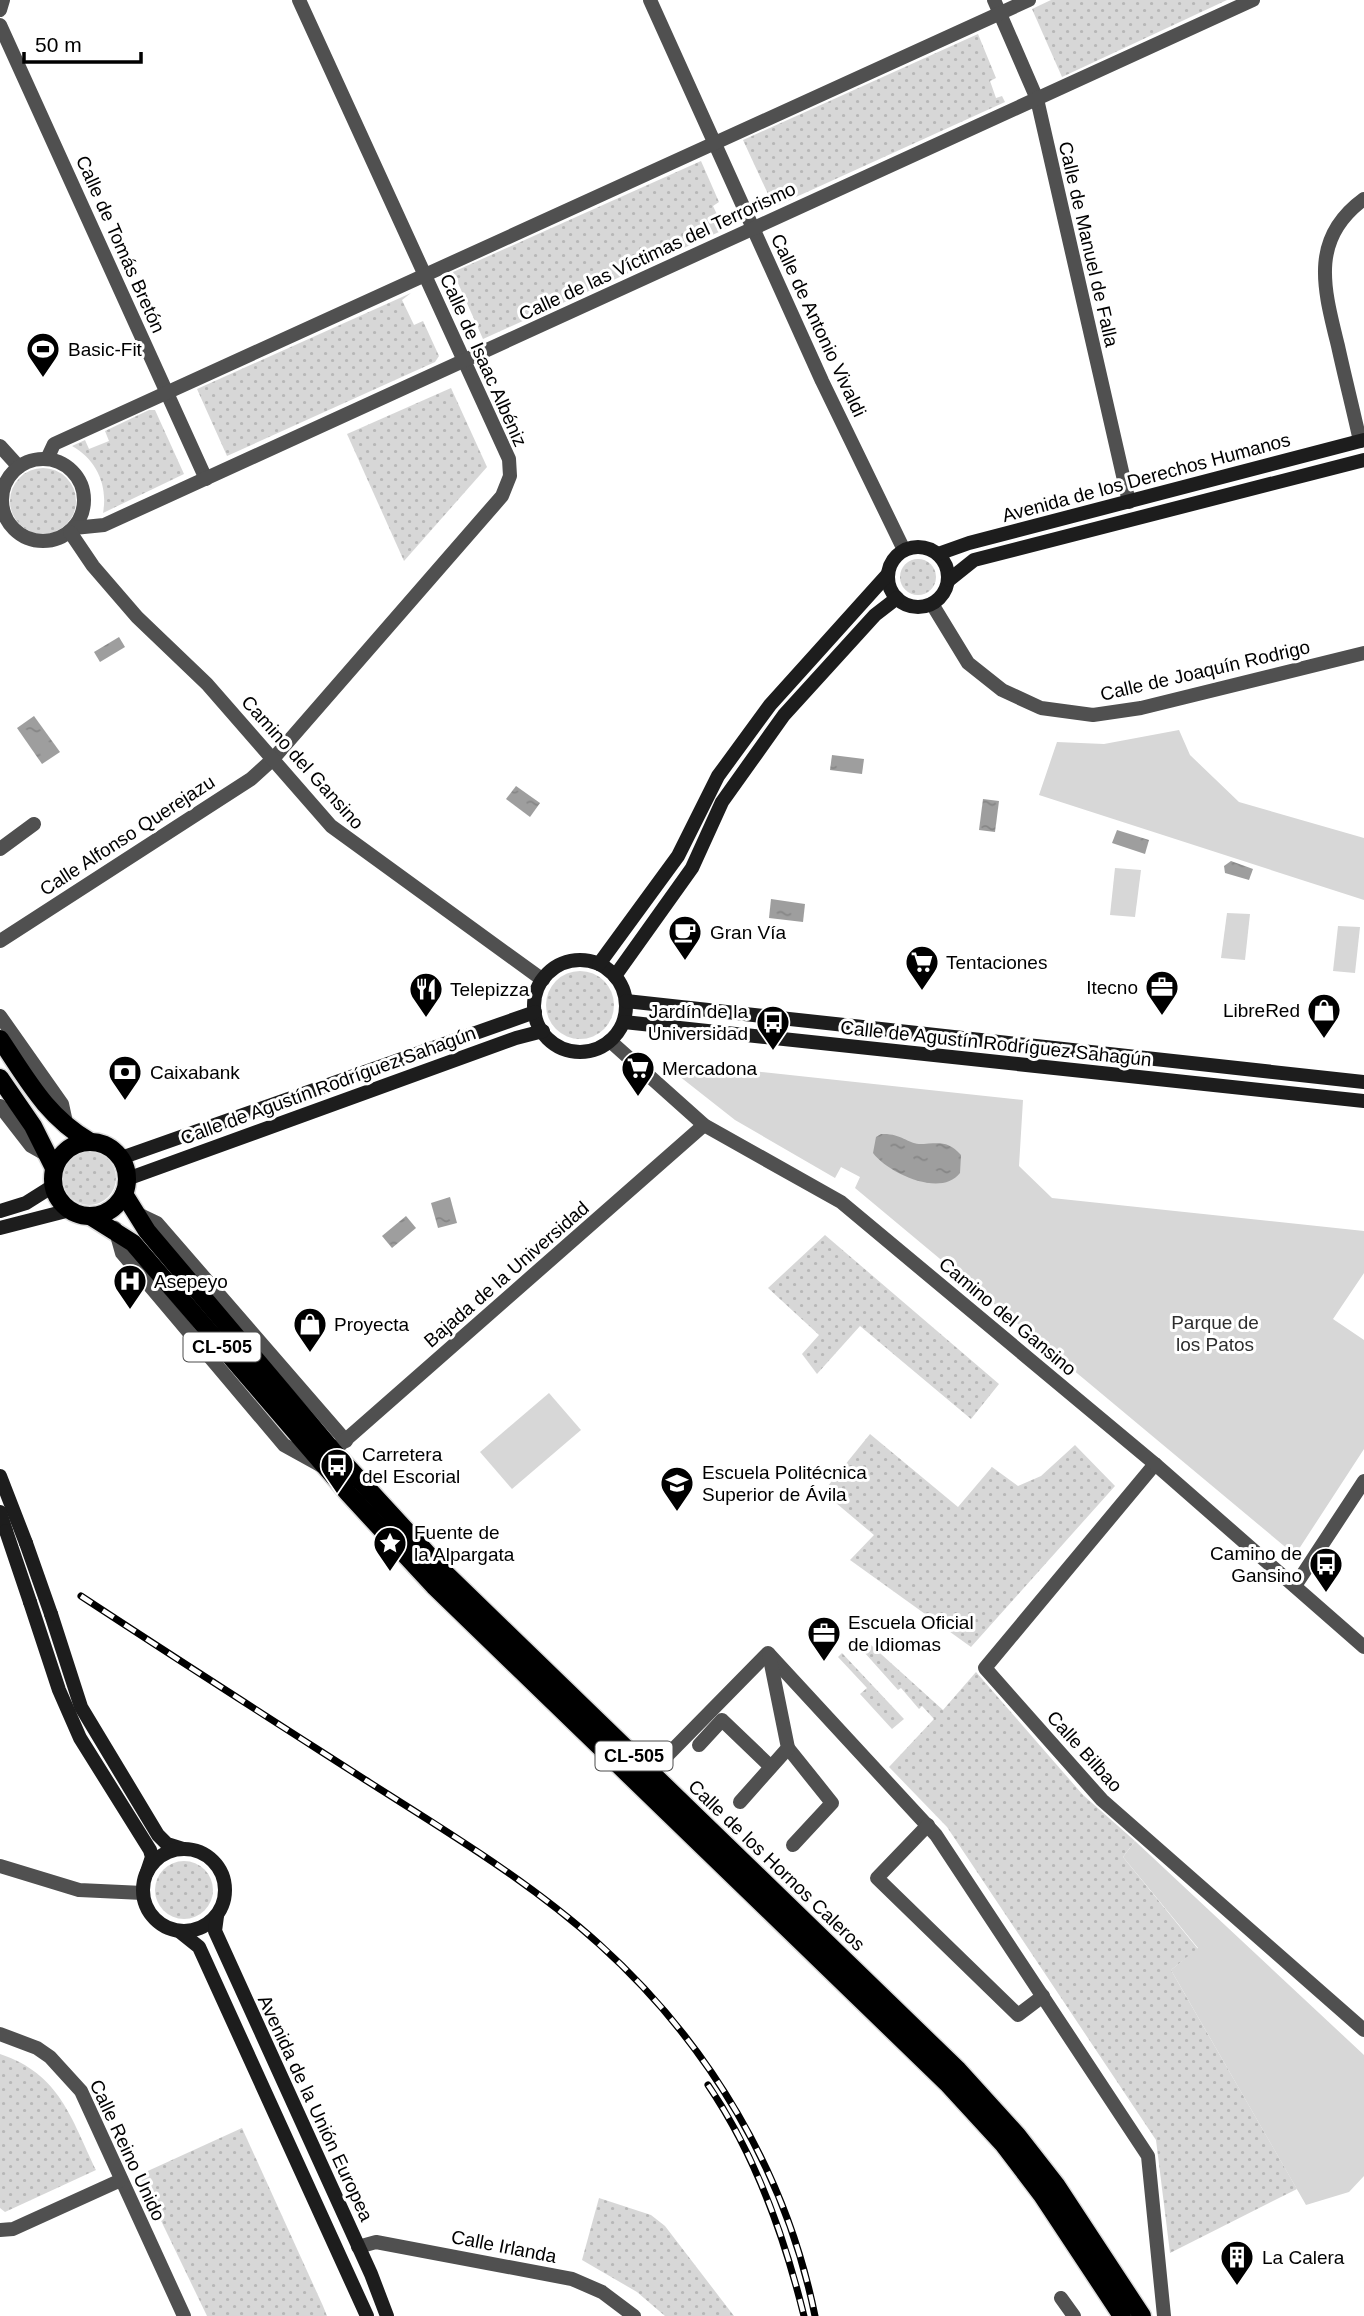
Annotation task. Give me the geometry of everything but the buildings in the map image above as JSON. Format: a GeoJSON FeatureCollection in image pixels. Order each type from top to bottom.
{"type":"FeatureCollection","features":[{"type":"Feature","properties":{"kind":"main road","name":"Avenida de los Derechos Humanos"},"geometry":{"type":"LineString","coordinates":[[938,554],[969,542],[1362,440]]}},
{"type":"Feature","properties":{"kind":"main road","name":"Avenida de los Derechos Humanos"},"geometry":{"type":"LineString","coordinates":[[949,580],[974,560],[1364,460]]}},
{"type":"Feature","properties":{"kind":"main road"},"geometry":{"type":"LineString","coordinates":[[922,547],[938,554],[948,570],[949,580],[940,598],[932,604],[914,607],[897,598],[889,583],[888,574],[891,564],[904,550],[922,547]]}},
{"type":"Feature","properties":{"kind":"main road"},"geometry":{"type":"LineString","coordinates":[[599,964],[678,856],[718,776],[755,725],[888,574]]}},
{"type":"Feature","properties":{"kind":"main road"},"geometry":{"type":"LineString","coordinates":[[615,976],[692,868],[722,802],[784,715],[875,615],[897,598]]}},
{"type":"Feature","properties":{"kind":"main road"},"geometry":{"type":"LineString","coordinates":[[589,961],[599,964],[615,976],[626,1001],[624,1022],[610,1041],[600,1048],[574,1051],[562,1048],[542,1031],[535,1012],[536,995],[550,972],[568,962],[589,961]]}},
{"type":"Feature","properties":{"kind":"main road","name":"Calle de Agustín Rodríguez Sahagún"},"geometry":{"type":"LineString","coordinates":[[626,1001],[1364,1082]]}},
{"type":"Feature","properties":{"kind":"main road","name":"Calle de Agustín Rodríguez Sahagún"},"geometry":{"type":"LineString","coordinates":[[121,1157],[535,1012]]}},
{"type":"Feature","properties":{"kind":"main road","name":"Calle de Agustín Rodríguez Sahagún"},"geometry":{"type":"LineString","coordinates":[[624,1022],[1364,1101]]}},
{"type":"Feature","properties":{"kind":"main road","name":"Calle de Agustín Rodríguez Sahagún"},"geometry":{"type":"LineString","coordinates":[[125,1187],[504,1042],[542,1031]]}},
{"type":"Feature","properties":{"kind":"main road"},"geometry":{"type":"LineString","coordinates":[[0,1039],[50,1113],[67,1128],[89,1141],[107,1146],[121,1157]]}},
{"type":"Feature","properties":{"kind":"main road"},"geometry":{"type":"LineString","coordinates":[[0,1078],[33,1126],[51,1161],[53,1186],[59,1200],[70,1210],[90,1216],[110,1210],[125,1187]]}},
{"type":"Feature","properties":{"kind":"main road"},"geometry":{"type":"LineString","coordinates":[[51,1161],[67,1149],[89,1141]]}},
{"type":"Feature","properties":{"kind":"main road","name":"CL-505"},"geometry":{"type":"LineString","coordinates":[[121,1157],[125,1187]]}},
{"type":"Feature","properties":{"kind":"main road"},"geometry":{"type":"LineString","coordinates":[[0,1212],[26,1203],[53,1186]]}},
{"type":"Feature","properties":{"kind":"main road","name":"Calle de los Hornos Caleros"},"geometry":{"type":"LineString","coordinates":[[125,1187],[147,1231],[340,1446],[446,1574],[958,2070],[1017,2135],[1056,2185],[1143,2316]]}},
{"type":"Feature","properties":{"kind":"main road"},"geometry":{"type":"LineString","coordinates":[[0,1228],[70,1210]]}},
{"type":"Feature","properties":{"kind":"main road","name":"Calle de los Hornos Caleros"},"geometry":{"type":"LineString","coordinates":[[90,1216],[115,1228],[133,1243],[327,1469],[434,1586],[955,2092],[1004,2145],[1042,2195],[1118,2315]]}},
{"type":"Feature","properties":{"kind":"main road"},"geometry":{"type":"LineString","coordinates":[[0,1476],[51,1614],[81,1707],[93,1731],[158,1835],[167,1844],[205,1855],[221,1872],[226,1895],[217,1916],[200,1929],[179,1931],[154,1919],[143,1893],[152,1857],[150,1850],[75,1727],[59,1690],[0,1512]]}},
{"type":"Feature","properties":{"kind":"main road"},"geometry":{"type":"LineString","coordinates":[[147,1872],[162,1856],[183,1849]]}},
{"type":"Feature","properties":{"kind":"main road","name":"Avenida de la Unión Europea"},"geometry":{"type":"LineString","coordinates":[[217,1916],[215,1931],[387,2316]]}},
{"type":"Feature","properties":{"kind":"main road","name":"Avenida de la Unión Europea"},"geometry":{"type":"LineString","coordinates":[[179,1931],[200,1947],[367,2316]]}},
{"type":"Feature","properties":{"kind":"street"},"geometry":{"type":"LineString","coordinates":[[0,10],[3,0]]}},
{"type":"Feature","properties":{"kind":"street","name":"Calle de Isaac Albéniz"},"geometry":{"type":"LineString","coordinates":[[273,759],[502,496],[510,477],[509,458],[299,0]]}},
{"type":"Feature","properties":{"kind":"street","name":"Calle de Antonio Vivaldi"},"geometry":{"type":"LineString","coordinates":[[650,0],[822,381],[904,550]]}},
{"type":"Feature","properties":{"kind":"street"},"geometry":{"type":"LineString","coordinates":[[47,459],[54,444],[715,144],[997,7],[1029,0]]}},
{"type":"Feature","properties":{"kind":"street","name":"Calle de las Víctimas del Terrorismo"},"geometry":{"type":"LineString","coordinates":[[72,530],[104,525],[1253,0]]}},
{"type":"Feature","properties":{"kind":"street","name":"Calle de Manuel de Falla"},"geometry":{"type":"LineString","coordinates":[[997,7],[1037,99],[1129,502]]}},
{"type":"Feature","properties":{"kind":"street","name":"Calle de Tomás Bretón"},"geometry":{"type":"LineString","coordinates":[[0,25],[206,479]]}},
{"type":"Feature","properties":{"kind":"street"},"geometry":{"type":"LineString","coordinates":[[1362,440],[1324,286],[1325,254],[1333,232],[1351,208],[1364,199]]}},
{"type":"Feature","properties":{"kind":"street"},"geometry":{"type":"LineString","coordinates":[[0,446],[19,467]]}},
{"type":"Feature","properties":{"kind":"street"},"geometry":{"type":"LineString","coordinates":[[47,459],[68,467],[82,485],[84,508],[72,530],[61,537],[40,541],[20,534],[3,519],[2,504],[4,490],[19,467],[35,460],[47,459]]}},
{"type":"Feature","properties":{"kind":"street","name":"Camino del Gansino"},"geometry":{"type":"LineString","coordinates":[[72,530],[93,566],[137,617],[207,684],[331,827],[543,980]]}},
{"type":"Feature","properties":{"kind":"street","name":"Calle de Joaquín Rodrigo"},"geometry":{"type":"LineString","coordinates":[[932,604],[968,663],[1002,690],[1041,708],[1093,715],[1141,708],[1364,653]]}},
{"type":"Feature","properties":{"kind":"street","name":"Calle Alfonso Querejazu"},"geometry":{"type":"LineString","coordinates":[[0,941],[251,779],[273,759]]}},
{"type":"Feature","properties":{"kind":"street"},"geometry":{"type":"LineString","coordinates":[[0,849],[34,824]]}},
{"type":"Feature","properties":{"kind":"street"},"geometry":{"type":"LineString","coordinates":[[0,1016],[62,1104],[67,1128]]}},
{"type":"Feature","properties":{"kind":"street","name":"Camino del Gansino"},"geometry":{"type":"LineString","coordinates":[[610,1041],[704,1125],[841,1202],[1155,1464],[1364,1647]]}},
{"type":"Feature","properties":{"kind":"street"},"geometry":{"type":"LineString","coordinates":[[0,1106],[31,1146],[51,1161]]}},
{"type":"Feature","properties":{"kind":"street","name":"Bajada de la Universidad"},"geometry":{"type":"LineString","coordinates":[[340,1446],[704,1125]]}},
{"type":"Feature","properties":{"kind":"street","name":"Calle Bilbao"},"geometry":{"type":"LineString","coordinates":[[1155,1464],[985,1668],[1102,1800],[1364,2029]]}},
{"type":"Feature","properties":{"kind":"street"},"geometry":{"type":"LineString","coordinates":[[1295,1586],[1364,1481]]}},
{"type":"Feature","properties":{"kind":"street"},"geometry":{"type":"LineString","coordinates":[[651,1772],[768,1653]]}},
{"type":"Feature","properties":{"kind":"street"},"geometry":{"type":"LineString","coordinates":[[768,1653],[788,1748],[832,1803],[793,1845]]}},
{"type":"Feature","properties":{"kind":"street"},"geometry":{"type":"LineString","coordinates":[[768,1653],[928,1825],[1149,2156],[1163,2311],[1143,2316]]}},
{"type":"Feature","properties":{"kind":"street"},"geometry":{"type":"LineString","coordinates":[[699,1745],[722,1720],[770,1766]]}},
{"type":"Feature","properties":{"kind":"street"},"geometry":{"type":"LineString","coordinates":[[740,1802],[788,1748]]}},
{"type":"Feature","properties":{"kind":"street"},"geometry":{"type":"LineString","coordinates":[[928,1825],[877,1878],[1018,2015],[1042,1996]]}},
{"type":"Feature","properties":{"kind":"street"},"geometry":{"type":"LineString","coordinates":[[0,1866],[79,1890],[143,1893]]}},
{"type":"Feature","properties":{"kind":"street","name":"Calle Reino Unido"},"geometry":{"type":"LineString","coordinates":[[0,2034],[37,2048],[72,2078],[81,2091],[184,2316]]}},
{"type":"Feature","properties":{"kind":"street"},"geometry":{"type":"LineString","coordinates":[[0,2230],[13,2229],[121,2180]]}},
{"type":"Feature","properties":{"kind":"street","name":"Calle Irlanda"},"geometry":{"type":"LineString","coordinates":[[358,2247],[376,2242],[564,2277],[602,2292],[634,2316]]}},
{"type":"Feature","properties":{"kind":"street"},"geometry":{"type":"LineString","coordinates":[[1061,2298],[1074,2316]]}},
{"type":"Feature","properties":{"kind":"green space"},"geometry":{"type":"Polygon","coordinates":[[[1051,0],[1227,0],[1062,77],[1032,9],[1051,0]]]}},
{"type":"Feature","properties":{"kind":"green space"},"geometry":{"type":"Polygon","coordinates":[[[978,34],[996,78],[990,81],[996,98],[1002,96],[1005,102],[774,207],[743,140],[978,34]]]}},
{"type":"Feature","properties":{"kind":"green space"},"geometry":{"type":"Polygon","coordinates":[[[701,161],[719,202],[713,206],[721,223],[727,222],[730,227],[483,339],[453,272],[701,161]]]}},
{"type":"Feature","properties":{"kind":"green space"},"geometry":{"type":"Polygon","coordinates":[[[411,293],[402,300],[414,325],[423,321],[439,356],[435,362],[227,456],[197,389],[411,293]]]}},
{"type":"Feature","properties":{"kind":"green space"},"geometry":{"type":"Polygon","coordinates":[[[451,388],[487,467],[404,561],[347,434],[451,388]]]}},
{"type":"Feature","properties":{"kind":"green space"},"geometry":{"type":"Polygon","coordinates":[[[149,410],[155,410],[184,474],[103,513],[104,493],[99,475],[88,459],[72,446],[85,440],[89,449],[109,441],[105,431],[149,410]]]}},
{"type":"Feature","properties":{"kind":"green space"},"geometry":{"type":"Polygon","coordinates":[[[43,468],[56,470],[71,483],[76,501],[74,514],[61,529],[43,534],[30,532],[15,519],[10,501],[12,488],[25,473],[43,468]]]}},
{"type":"Feature","properties":{"kind":"green space"},"geometry":{"type":"Polygon","coordinates":[[[918,559],[931,564],[936,577],[931,590],[918,595],[905,590],[900,577],[905,564],[918,559]]]}},
{"type":"Feature","properties":{"kind":"green space"},"geometry":{"type":"Polygon","coordinates":[[[1179,730],[1190,755],[1239,802],[1364,838],[1364,900],[1039,795],[1057,742],[1104,744],[1179,730]]]}},
{"type":"Feature","properties":{"kind":"green space"},"geometry":{"type":"Polygon","coordinates":[[[1115,868],[1141,870],[1135,917],[1110,915],[1115,868]]]}},
{"type":"Feature","properties":{"kind":"green space"},"geometry":{"type":"Polygon","coordinates":[[[1227,913],[1250,914],[1245,960],[1221,958],[1227,913]]]}},
{"type":"Feature","properties":{"kind":"green space"},"geometry":{"type":"Polygon","coordinates":[[[1338,926],[1360,927],[1355,973],[1333,971],[1338,926]]]}},
{"type":"Feature","properties":{"kind":"green space"},"geometry":{"type":"Polygon","coordinates":[[[580,971],[593,974],[604,981],[611,992],[614,1005],[611,1018],[604,1029],[593,1036],[580,1039],[567,1036],[556,1029],[549,1018],[546,1005],[549,992],[556,981],[567,974],[580,971]]]}},
{"type":"Feature","properties":{"kind":"green space","name":"Parque de los Patos"},"geometry":{"type":"Polygon","coordinates":[[[660,1061],[1023,1100],[1019,1166],[1052,1198],[1364,1231],[1364,1273],[1333,1319],[1364,1340],[1364,1449],[1295,1555],[855,1188],[860,1177],[841,1167],[835,1178],[735,1120],[660,1061]]]}},
{"type":"Feature","properties":{"kind":"green space"},"geometry":{"type":"Polygon","coordinates":[[[89,1151],[108,1159],[116,1178],[108,1197],[89,1205],[70,1197],[62,1178],[70,1159],[89,1151]]]}},
{"type":"Feature","properties":{"kind":"green space"},"geometry":{"type":"Polygon","coordinates":[[[825,1235],[999,1384],[971,1419],[860,1326],[817,1374],[802,1354],[819,1335],[768,1288],[825,1235]]]}},
{"type":"Feature","properties":{"kind":"green space"},"geometry":{"type":"Polygon","coordinates":[[[549,1393],[581,1430],[512,1489],[480,1452],[549,1393]]]}},
{"type":"Feature","properties":{"kind":"green space"},"geometry":{"type":"Polygon","coordinates":[[[870,1434],[958,1507],[992,1467],[1018,1486],[1041,1476],[1075,1445],[1115,1486],[971,1647],[850,1560],[874,1535],[823,1492],[870,1434]]]}},
{"type":"Feature","properties":{"kind":"green space"},"geometry":{"type":"Polygon","coordinates":[[[871,1645],[943,1710],[976,1672],[1083,1795],[1135,1841],[1123,1857],[1198,1949],[1171,1970],[1297,2189],[1170,2253],[1156,2140],[947,1827],[889,1767],[934,1719],[922,1706],[919,1709],[901,1688],[898,1690],[864,1652],[871,1645]]]}},
{"type":"Feature","properties":{"kind":"green space"},"geometry":{"type":"Polygon","coordinates":[[[842,1653],[904,1719],[892,1729],[860,1694],[867,1688],[838,1657],[842,1653]]]}},
{"type":"Feature","properties":{"kind":"green space"},"geometry":{"type":"Polygon","coordinates":[[[1135,1841],[1364,2055],[1364,2176],[1349,2192],[1306,2205],[1171,1970],[1198,1948],[1123,1857],[1135,1841]]]}},
{"type":"Feature","properties":{"kind":"green space"},"geometry":{"type":"Polygon","coordinates":[[[184,1861],[200,1866],[208,1874],[213,1890],[208,1906],[200,1914],[184,1919],[168,1914],[160,1906],[155,1890],[160,1874],[168,1866],[184,1861]]]}},
{"type":"Feature","properties":{"kind":"green space"},"geometry":{"type":"Polygon","coordinates":[[[0,2054],[37,2073],[50,2086],[70,2116],[96,2170],[5,2212],[0,2208],[0,2054]]]}},
{"type":"Feature","properties":{"kind":"green space"},"geometry":{"type":"Polygon","coordinates":[[[242,2128],[327,2316],[207,2316],[139,2175],[242,2128]]]}},
{"type":"Feature","properties":{"kind":"green space"},"geometry":{"type":"Polygon","coordinates":[[[599,2198],[651,2215],[665,2226],[734,2316],[665,2316],[637,2292],[582,2260],[599,2198]]]}},
{"type":"Feature","properties":{"kind":"water"},"geometry":{"type":"Polygon","coordinates":[[[119,637],[125,647],[100,662],[94,652],[119,637]]]}},
{"type":"Feature","properties":{"kind":"water"},"geometry":{"type":"Polygon","coordinates":[[[34,716],[60,752],[42,764],[17,728],[34,716]]]}},
{"type":"Feature","properties":{"kind":"water"},"geometry":{"type":"Polygon","coordinates":[[[832,755],[864,759],[862,774],[830,770],[832,755]]]}},
{"type":"Feature","properties":{"kind":"water"},"geometry":{"type":"Polygon","coordinates":[[[516,786],[540,803],[530,817],[506,799],[516,786]]]}},
{"type":"Feature","properties":{"kind":"water"},"geometry":{"type":"Polygon","coordinates":[[[983,799],[999,801],[995,832],[979,830],[983,799]]]}},
{"type":"Feature","properties":{"kind":"water"},"geometry":{"type":"Polygon","coordinates":[[[1117,830],[1149,840],[1145,854],[1112,843],[1117,830]]]}},
{"type":"Feature","properties":{"kind":"water"},"geometry":{"type":"Polygon","coordinates":[[[1231,861],[1253,869],[1249,880],[1225,873],[1224,866],[1231,861]]]}},
{"type":"Feature","properties":{"kind":"water"},"geometry":{"type":"Polygon","coordinates":[[[771,899],[805,904],[803,922],[769,918],[771,899]]]}},
{"type":"Feature","properties":{"kind":"water"},"geometry":{"type":"Polygon","coordinates":[[[881,1134],[894,1135],[919,1144],[942,1144],[951,1147],[961,1155],[960,1173],[951,1180],[940,1183],[928,1183],[902,1175],[880,1161],[873,1153],[876,1137],[881,1134]]]}},
{"type":"Feature","properties":{"kind":"water"},"geometry":{"type":"Polygon","coordinates":[[[450,1197],[457,1223],[438,1228],[431,1203],[450,1197]]]}},
{"type":"Feature","properties":{"kind":"water"},"geometry":{"type":"Polygon","coordinates":[[[406,1216],[416,1228],[392,1248],[382,1236],[406,1216]]]}},
{"type":"Feature","properties":{"kind":"railway"},"geometry":{"type":"LineString","coordinates":[[81,1596],[515,1877],[599,1944],[638,1982],[675,2023],[708,2067],[763,2161],[802,2263],[815,2316]]}},
{"type":"Feature","properties":{"kind":"railway"},"geometry":{"type":"LineString","coordinates":[[708,2085],[725,2111],[754,2167],[787,2255],[804,2316]]}},
{"type":"Feature","properties":{"kind":"place","name":"Basic-Fit"},"geometry":{"type":"Point","coordinates":[43,379]}},
{"type":"Feature","properties":{"kind":"place","name":"Gran Vía"},"geometry":{"type":"Point","coordinates":[685,962]}},
{"type":"Feature","properties":{"kind":"place","name":"Tentaciones"},"geometry":{"type":"Point","coordinates":[922,992]}},
{"type":"Feature","properties":{"kind":"place","name":"Itecno"},"geometry":{"type":"Point","coordinates":[1162,1017]}},
{"type":"Feature","properties":{"kind":"place","name":"Telepizza"},"geometry":{"type":"Point","coordinates":[426,1019]}},
{"type":"Feature","properties":{"kind":"place","name":"LibreRed"},"geometry":{"type":"Point","coordinates":[1324,1040]}},
{"type":"Feature","properties":{"kind":"place","name":"Jardín de la Universidad"},"geometry":{"type":"Point","coordinates":[773,1052]}},
{"type":"Feature","properties":{"kind":"place","name":"Mercadona"},"geometry":{"type":"Point","coordinates":[638,1098]}},
{"type":"Feature","properties":{"kind":"place","name":"Caixabank"},"geometry":{"type":"Point","coordinates":[125,1102]}},
{"type":"Feature","properties":{"kind":"place","name":"Asepeyo"},"geometry":{"type":"Point","coordinates":[130,1311]}},
{"type":"Feature","properties":{"kind":"place","name":"Proyecta"},"geometry":{"type":"Point","coordinates":[310,1354]}},
{"type":"Feature","properties":{"kind":"place","name":"Carretera del Escorial"},"geometry":{"type":"Point","coordinates":[337,1495]}},
{"type":"Feature","properties":{"kind":"place","name":"Escuela Politécnica Superior de Ávila"},"geometry":{"type":"Point","coordinates":[677,1513]}},
{"type":"Feature","properties":{"kind":"place","name":"Fuente de la Alpargata"},"geometry":{"type":"Point","coordinates":[390,1573]}},
{"type":"Feature","properties":{"kind":"place","name":"Camino de Gansino"},"geometry":{"type":"Point","coordinates":[1326,1594]}},
{"type":"Feature","properties":{"kind":"place","name":"Escuela Oficial de Idiomas"},"geometry":{"type":"Point","coordinates":[824,1663]}},
{"type":"Feature","properties":{"kind":"place","name":"La Calera"},"geometry":{"type":"Point","coordinates":[1237,2287]}}]}
